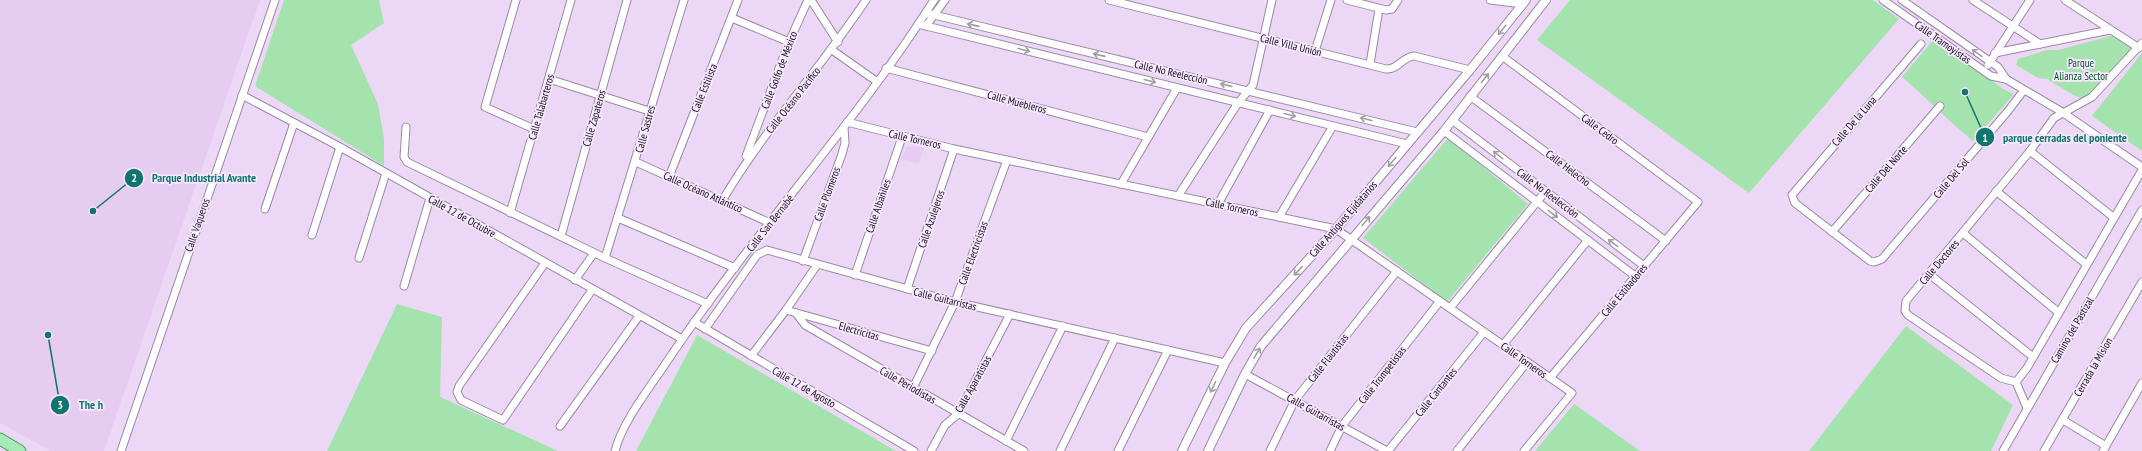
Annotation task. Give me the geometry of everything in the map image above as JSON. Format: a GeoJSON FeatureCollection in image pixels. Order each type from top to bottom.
{"type":"FeatureCollection","features":[{"type":"Feature","properties":{"kind":"main road"},"geometry":{"type":"LineString","coordinates":[[0,439],[20,451]]}},
{"type":"Feature","properties":{"kind":"street","name":"Calle Vaqueros"},"geometry":{"type":"LineString","coordinates":[[121,451],[275,0]]}},
{"type":"Feature","properties":{"kind":"street"},"geometry":{"type":"LineString","coordinates":[[516,0],[484,107],[534,129]]}},
{"type":"Feature","properties":{"kind":"street","name":"Calle Talabarteros"},"geometry":{"type":"LineString","coordinates":[[510,213],[571,0]]}},
{"type":"Feature","properties":{"kind":"street","name":"Calle Zapateros"},"geometry":{"type":"LineString","coordinates":[[561,236],[627,0]]}},
{"type":"Feature","properties":{"kind":"street","name":"Calle Sastres"},"geometry":{"type":"LineString","coordinates":[[605,258],[636,162],[649,111],[684,0]]}},
{"type":"Feature","properties":{"kind":"street","name":"Calle Estilista"},"geometry":{"type":"LineString","coordinates":[[668,177],[738,0]]}},
{"type":"Feature","properties":{"kind":"street"},"geometry":{"type":"LineString","coordinates":[[809,0],[838,42]]}},
{"type":"Feature","properties":{"kind":"street","name":"Calle Golfo de México"},"geometry":{"type":"LineString","coordinates":[[744,163],[789,42],[809,0]]}},
{"type":"Feature","properties":{"kind":"street","name":"Calle Océano Pacífico"},"geometry":{"type":"LineString","coordinates":[[722,201],[744,163],[838,42],[866,0]]}},
{"type":"Feature","properties":{"kind":"street","name":"Calle San Bernabé"},"geometry":{"type":"LineString","coordinates":[[615,451],[622,430],[694,322],[846,124],[934,0]]}},
{"type":"Feature","properties":{"kind":"street"},"geometry":{"type":"LineString","coordinates":[[926,26],[945,0]]}},
{"type":"Feature","properties":{"kind":"street","name":"Calle Villa Unión"},"geometry":{"type":"LineString","coordinates":[[1110,0],[1390,69],[1414,56],[1470,70]]}},
{"type":"Feature","properties":{"kind":"street"},"geometry":{"type":"LineString","coordinates":[[1178,196],[1238,103],[1249,91],[1255,79],[1272,0]]}},
{"type":"Feature","properties":{"kind":"street"},"geometry":{"type":"LineString","coordinates":[[1315,51],[1331,0]]}},
{"type":"Feature","properties":{"kind":"street"},"geometry":{"type":"LineString","coordinates":[[1347,0],[1379,9],[1390,10],[1398,0]]}},
{"type":"Feature","properties":{"kind":"street"},"geometry":{"type":"LineString","coordinates":[[1490,0],[1525,2]]}},
{"type":"Feature","properties":{"kind":"street","name":"Calle Antiguos Ejidatarios"},"geometry":{"type":"LineString","coordinates":[[1208,451],[1245,374],[1261,346],[1350,238],[1444,131],[1546,0]]}},
{"type":"Feature","properties":{"kind":"street","name":"Calle Tramoyistas"},"geometry":{"type":"LineString","coordinates":[[1883,0],[1991,76],[2006,79],[2062,112],[2142,167]]}},
{"type":"Feature","properties":{"kind":"street","name":"Calle Tramoyistas"},"geometry":{"type":"LineString","coordinates":[[1902,0],[1998,67],[2006,79]]}},
{"type":"Feature","properties":{"kind":"street"},"geometry":{"type":"LineString","coordinates":[[1973,0],[2040,44]]}},
{"type":"Feature","properties":{"kind":"street"},"geometry":{"type":"LineString","coordinates":[[1984,71],[2030,0]]}},
{"type":"Feature","properties":{"kind":"street"},"geometry":{"type":"LineString","coordinates":[[2062,112],[2085,102],[2092,97],[2140,45],[2110,30],[2066,0]]}},
{"type":"Feature","properties":{"kind":"street","name":"Calle Antiguos Ejidatarios"},"geometry":{"type":"LineString","coordinates":[[1182,451],[1225,363],[1246,328],[1336,229],[1470,70],[1525,2]]}},
{"type":"Feature","properties":{"kind":"street"},"geometry":{"type":"LineString","coordinates":[[1370,64],[1379,9]]}},
{"type":"Feature","properties":{"kind":"street","name":"Calle No Reelección"},"geometry":{"type":"LineString","coordinates":[[926,12],[1417,132]]}},
{"type":"Feature","properties":{"kind":"street"},"geometry":{"type":"LineString","coordinates":[[732,18],[789,42]]}},
{"type":"Feature","properties":{"kind":"street","name":"Calle No Reelección"},"geometry":{"type":"LineString","coordinates":[[918,24],[1407,144]]}},
{"type":"Feature","properties":{"kind":"street"},"geometry":{"type":"LineString","coordinates":[[1995,53],[2110,30]]}},
{"type":"Feature","properties":{"kind":"street","name":"Calle De la Luna"},"geometry":{"type":"LineString","coordinates":[[1832,232],[1792,199],[1794,190],[1921,44]]}},
{"type":"Feature","properties":{"kind":"street"},"geometry":{"type":"LineString","coordinates":[[832,50],[876,81]]}},
{"type":"Feature","properties":{"kind":"street","name":"Calle Cedro"},"geometry":{"type":"LineString","coordinates":[[1502,56],[1698,202]]}},
{"type":"Feature","properties":{"kind":"street","name":"Calle Muebleros"},"geometry":{"type":"LineString","coordinates":[[886,68],[1148,137]]}},
{"type":"Feature","properties":{"kind":"street"},"geometry":{"type":"LineString","coordinates":[[548,79],[649,111]]}},
{"type":"Feature","properties":{"kind":"street"},"geometry":{"type":"LineString","coordinates":[[1121,184],[1177,88]]}},
{"type":"Feature","properties":{"kind":"street","name":"Calle Del Sol"},"geometry":{"type":"LineString","coordinates":[[1832,232],[1874,262],[1882,259],[2008,111],[2024,90]]}},
{"type":"Feature","properties":{"kind":"street","name":"Calle 12 de Octubre"},"geometry":{"type":"LineString","coordinates":[[242,95],[340,147],[592,290],[682,339]]}},
{"type":"Feature","properties":{"kind":"street","name":"Calle Helecho"},"geometry":{"type":"LineString","coordinates":[[1470,96],[1666,241]]}},
{"type":"Feature","properties":{"kind":"street","name":"Calle Del Norte"},"geometry":{"type":"LineString","coordinates":[[1832,232],[1940,106]]}},
{"type":"Feature","properties":{"kind":"street"},"geometry":{"type":"LineString","coordinates":[[1218,204],[1270,110]]}},
{"type":"Feature","properties":{"kind":"street","name":"Calle Doctores"},"geometry":{"type":"LineString","coordinates":[[2016,382],[2001,378],[1908,315],[1905,311],[1906,301],[2030,151],[2054,118],[2062,112]]}},
{"type":"Feature","properties":{"kind":"street","name":"Calle No Reelección"},"geometry":{"type":"LineString","coordinates":[[1452,120],[1644,266]]}},
{"type":"Feature","properties":{"kind":"street"},"geometry":{"type":"LineString","coordinates":[[266,209],[294,123]]}},
{"type":"Feature","properties":{"kind":"street","name":"Calle Torneros"},"geometry":{"type":"LineString","coordinates":[[846,124],[1007,160],[1336,229],[1572,393],[1524,451]]}},
{"type":"Feature","properties":{"kind":"street","name":"Calle Plomeros"},"geometry":{"type":"LineString","coordinates":[[803,261],[842,154],[845,143],[846,124]]}},
{"type":"Feature","properties":{"kind":"street"},"geometry":{"type":"LineString","coordinates":[[1279,217],[1332,126]]}},
{"type":"Feature","properties":{"kind":"street"},"geometry":{"type":"LineString","coordinates":[[406,127],[404,157],[407,162],[594,253],[708,304]]}},
{"type":"Feature","properties":{"kind":"street","name":"Calle No Reelección"},"geometry":{"type":"LineString","coordinates":[[1444,131],[1635,276]]}},
{"type":"Feature","properties":{"kind":"street","name":"Calle Albañiles"},"geometry":{"type":"LineString","coordinates":[[855,275],[902,137]]}},
{"type":"Feature","properties":{"kind":"street"},"geometry":{"type":"LineString","coordinates":[[312,235],[340,147]]}},
{"type":"Feature","properties":{"kind":"street","name":"Calle Azulejeros"},"geometry":{"type":"LineString","coordinates":[[907,289],[954,148]]}},
{"type":"Feature","properties":{"kind":"street"},"geometry":{"type":"LineString","coordinates":[[2030,151],[2113,217]]}},
{"type":"Feature","properties":{"kind":"street","name":"Calle Electricistas"},"geometry":{"type":"LineString","coordinates":[[913,388],[956,302],[1007,160]]}},
{"type":"Feature","properties":{"kind":"street","name":"Calle Océano Atlántico"},"geometry":{"type":"LineString","coordinates":[[636,162],[770,223]]}},
{"type":"Feature","properties":{"kind":"street"},"geometry":{"type":"LineString","coordinates":[[2027,408],[2016,382],[2142,170]]}},
{"type":"Feature","properties":{"kind":"street"},"geometry":{"type":"LineString","coordinates":[[360,258],[386,174]]}},
{"type":"Feature","properties":{"kind":"street"},"geometry":{"type":"LineString","coordinates":[[1996,191],[2086,264]]}},
{"type":"Feature","properties":{"kind":"street"},"geometry":{"type":"LineString","coordinates":[[1450,308],[1545,192]]}},
{"type":"Feature","properties":{"kind":"street"},"geometry":{"type":"LineString","coordinates":[[404,286],[430,198]]}},
{"type":"Feature","properties":{"kind":"street","name":"Calle Estibadores"},"geometry":{"type":"LineString","coordinates":[[1550,378],[1698,202]]}},
{"type":"Feature","properties":{"kind":"street","name":"Camino del Pastizal"},"geometry":{"type":"LineString","coordinates":[[2003,451],[2142,210]]}},
{"type":"Feature","properties":{"kind":"street"},"geometry":{"type":"LineString","coordinates":[[618,218],[735,268]]}},
{"type":"Feature","properties":{"kind":"street"},"geometry":{"type":"LineString","coordinates":[[1963,233],[2058,312]]}},
{"type":"Feature","properties":{"kind":"street"},"geometry":{"type":"LineString","coordinates":[[1503,345],[1588,240]]}},
{"type":"Feature","properties":{"kind":"street","name":"Calle Guitarristas"},"geometry":{"type":"LineString","coordinates":[[705,329],[762,252],[772,251],[817,265],[956,302],[1225,363]]}},
{"type":"Feature","properties":{"kind":"street"},"geometry":{"type":"LineString","coordinates":[[575,280],[594,253]]}},
{"type":"Feature","properties":{"kind":"street"},"geometry":{"type":"LineString","coordinates":[[545,263],[458,388],[458,396],[461,400],[503,420],[592,290]]}},
{"type":"Feature","properties":{"kind":"street"},"geometry":{"type":"LineString","coordinates":[[751,356],[786,310],[817,265]]}},
{"type":"Feature","properties":{"kind":"street","name":"Calle Flautistas"},"geometry":{"type":"LineString","coordinates":[[1270,451],[1295,400],[1397,271]]}},
{"type":"Feature","properties":{"kind":"street"},"geometry":{"type":"LineString","coordinates":[[1929,274],[2032,357]]}},
{"type":"Feature","properties":{"kind":"street","name":"Cerrada la Mision"},"geometry":{"type":"LineString","coordinates":[[2044,451],[2142,282]]}},
{"type":"Feature","properties":{"kind":"street","name":"Calle Trompetistas"},"geometry":{"type":"LineString","coordinates":[[1330,451],[1342,426],[1440,301]]}},
{"type":"Feature","properties":{"kind":"street","name":"Electricitas"},"geometry":{"type":"LineString","coordinates":[[786,310],[932,351]]}},
{"type":"Feature","properties":{"kind":"street","name":"Calle Periodistas"},"geometry":{"type":"LineString","coordinates":[[796,313],[805,325],[1024,451]]}},
{"type":"Feature","properties":{"kind":"street","name":"Calle Aparatistas"},"geometry":{"type":"LineString","coordinates":[[931,451],[945,425],[958,414],[1010,314]]}},
{"type":"Feature","properties":{"kind":"street"},"geometry":{"type":"LineString","coordinates":[[560,426],[639,316]]}},
{"type":"Feature","properties":{"kind":"street","name":"Calle 12 de Agosto"},"geometry":{"type":"LineString","coordinates":[[694,322],[914,451]]}},
{"type":"Feature","properties":{"kind":"street"},"geometry":{"type":"LineString","coordinates":[[1006,441],[1063,326]]}},
{"type":"Feature","properties":{"kind":"street","name":"Calle Cantantes"},"geometry":{"type":"LineString","coordinates":[[1387,451],[1484,332]]}},
{"type":"Feature","properties":{"kind":"street"},"geometry":{"type":"LineString","coordinates":[[1060,451],[1115,338]]}},
{"type":"Feature","properties":{"kind":"street"},"geometry":{"type":"LineString","coordinates":[[1118,451],[1168,350]]}},
{"type":"Feature","properties":{"kind":"street"},"geometry":{"type":"LineString","coordinates":[[1456,451],[1527,362]]}},
{"type":"Feature","properties":{"kind":"street","name":"Calle Guitarristas"},"geometry":{"type":"LineString","coordinates":[[1245,374],[1387,451]]}},
{"type":"Feature","properties":{"kind":"street"},"geometry":{"type":"LineString","coordinates":[[2063,420],[2105,448],[2142,383]]}},
{"type":"Feature","properties":{"kind":"shaded area"},"geometry":{"type":"Polygon","coordinates":[[[0,0],[260,0],[104,451],[51,451],[0,423],[0,0]]]}},
{"type":"Feature","properties":{"kind":"shaded area"},"geometry":{"type":"Polygon","coordinates":[[[907,146],[924,148],[919,164],[901,159],[907,146]]]}},
{"type":"Feature","properties":{"kind":"green space"},"geometry":{"type":"Polygon","coordinates":[[[284,0],[379,0],[384,23],[351,45],[378,104],[384,139],[384,166],[255,86],[284,0]]]}},
{"type":"Feature","properties":{"kind":"green space"},"geometry":{"type":"Polygon","coordinates":[[[1570,0],[1873,0],[1899,19],[1749,193],[1537,40],[1570,0]]]}},
{"type":"Feature","properties":{"kind":"green space","name":"Parque Alianza Sector"},"geometry":{"type":"Polygon","coordinates":[[[2115,35],[2134,48],[2107,78],[2084,99],[2075,96],[2047,79],[2038,78],[2016,65],[2018,59],[2047,50],[2058,50],[2115,35]]]}},
{"type":"Feature","properties":{"kind":"green space"},"geometry":{"type":"Polygon","coordinates":[[[1933,40],[2005,90],[2014,94],[1973,141],[1902,77],[1933,40]]]}},
{"type":"Feature","properties":{"kind":"green space"},"geometry":{"type":"Polygon","coordinates":[[[2142,53],[2142,151],[2092,116],[2142,53]]]}},
{"type":"Feature","properties":{"kind":"green space"},"geometry":{"type":"Polygon","coordinates":[[[1448,138],[1528,204],[1447,302],[1363,238],[1448,138]]]}},
{"type":"Feature","properties":{"kind":"green space"},"geometry":{"type":"Polygon","coordinates":[[[397,304],[442,317],[440,397],[558,451],[327,451],[397,304]]]}},
{"type":"Feature","properties":{"kind":"green space"},"geometry":{"type":"Polygon","coordinates":[[[1906,326],[2013,405],[1991,451],[1809,451],[1906,326]]]}},
{"type":"Feature","properties":{"kind":"green space"},"geometry":{"type":"Polygon","coordinates":[[[697,335],[896,451],[636,451],[697,335]]]}},
{"type":"Feature","properties":{"kind":"green space"},"geometry":{"type":"Polygon","coordinates":[[[1574,404],[1640,451],[1535,451],[1574,404]]]}},
{"type":"Feature","properties":{"kind":"place","name":"parque cerradas del poniente"},"geometry":{"type":"Point","coordinates":[1965,92]}},
{"type":"Feature","properties":{"kind":"place","name":"Parque Industrial Avante"},"geometry":{"type":"Point","coordinates":[93,211]}},
{"type":"Feature","properties":{"kind":"place","name":"The h"},"geometry":{"type":"Point","coordinates":[48,335]}}]}
